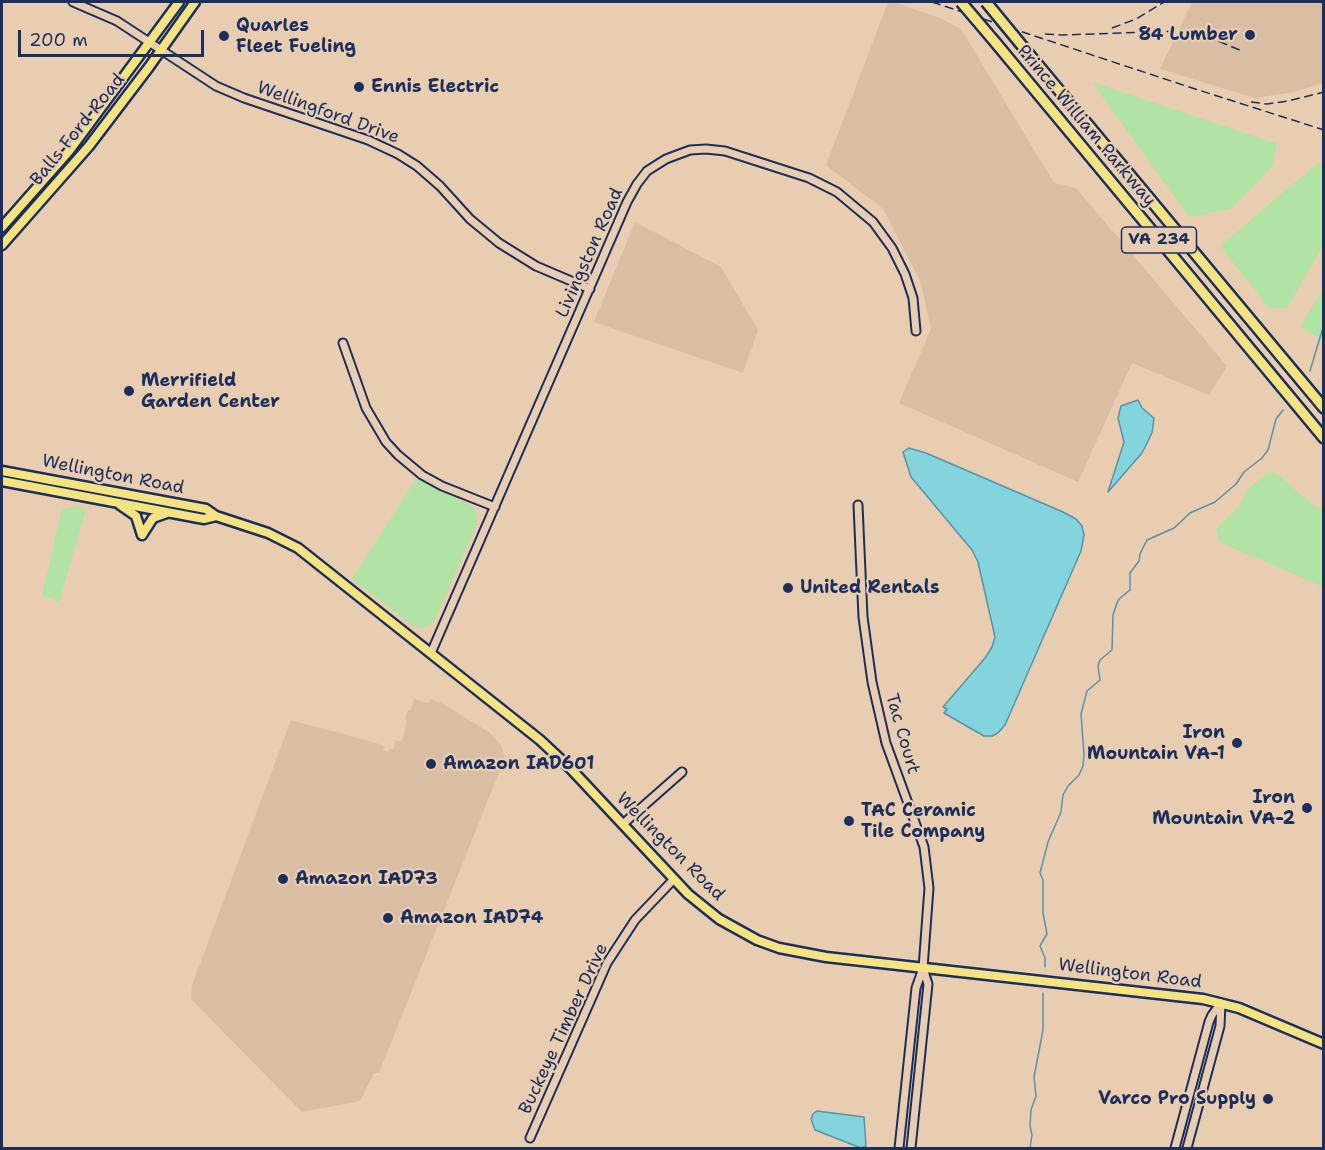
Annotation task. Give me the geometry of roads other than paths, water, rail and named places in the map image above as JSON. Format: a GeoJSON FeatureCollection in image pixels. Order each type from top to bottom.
{"type":"FeatureCollection","features":[{"type":"Feature","properties":{"kind":"highway","name":"Prince William Parkway"},"geometry":{"type":"LineString","coordinates":[[961,2],[1323,438]]}},
{"type":"Feature","properties":{"kind":"highway","name":"Prince William Parkway"},"geometry":{"type":"LineString","coordinates":[[986,2],[1323,408]]}},
{"type":"Feature","properties":{"kind":"main road","name":"Balls Ford Road"},"geometry":{"type":"LineString","coordinates":[[2,227],[69,151],[179,2]]}},
{"type":"Feature","properties":{"kind":"main road","name":"Balls Ford Road"},"geometry":{"type":"LineString","coordinates":[[2,245],[68,171],[195,2]]}},
{"type":"Feature","properties":{"kind":"main road"},"geometry":{"type":"LineString","coordinates":[[12,234],[11,225],[18,210]]}},
{"type":"Feature","properties":{"kind":"main road","name":"Wellington Road"},"geometry":{"type":"LineString","coordinates":[[2,471],[206,509],[216,516],[268,532],[298,548],[546,746],[702,906],[742,933],[771,945],[826,957],[1183,995],[1221,1003],[1323,1044]]}},
{"type":"Feature","properties":{"kind":"main road","name":"Wellington Road"},"geometry":{"type":"LineString","coordinates":[[2,481],[204,519],[216,516]]}},
{"type":"Feature","properties":{"kind":"main road"},"geometry":{"type":"LineString","coordinates":[[115,502],[136,516],[142,535],[153,518],[161,514],[173,513]]}},
{"type":"Feature","properties":{"kind":"street","name":"Wellingford Drive"},"geometry":{"type":"LineString","coordinates":[[73,2],[117,21],[201,78],[231,94],[368,140],[398,154],[417,165],[470,219],[499,243],[536,266],[590,289]]}},
{"type":"Feature","properties":{"kind":"street","name":"Livingston Road"},"geometry":{"type":"LineString","coordinates":[[431,653],[627,202],[647,171],[666,159],[690,150],[716,149],[819,183],[837,192],[863,212],[883,235],[905,274],[913,298],[916,331]]}},
{"type":"Feature","properties":{"kind":"street"},"geometry":{"type":"LineString","coordinates":[[343,343],[366,408],[386,442],[398,455],[432,481],[495,507]]}},
{"type":"Feature","properties":{"kind":"street","name":"Tac Court"},"geometry":{"type":"LineString","coordinates":[[858,505],[863,617],[872,682],[886,743],[920,833],[927,866],[929,903],[923,968]]}},
{"type":"Feature","properties":{"kind":"street"},"geometry":{"type":"LineString","coordinates":[[623,824],[682,772]]}},
{"type":"Feature","properties":{"kind":"street","name":"Buckeye Timber Drive"},"geometry":{"type":"LineString","coordinates":[[530,1138],[607,963],[635,920],[674,879]]}},
{"type":"Feature","properties":{"kind":"street"},"geometry":{"type":"LineString","coordinates":[[899,1149],[916,988],[923,968]]}},
{"type":"Feature","properties":{"kind":"street"},"geometry":{"type":"LineString","coordinates":[[911,1149],[928,984],[923,968]]}},
{"type":"Feature","properties":{"kind":"street"},"geometry":{"type":"LineString","coordinates":[[1175,1149],[1209,1022],[1221,1003]]}},
{"type":"Feature","properties":{"kind":"street"},"geometry":{"type":"LineString","coordinates":[[1187,1149],[1220,1026],[1221,1003]]}},
{"type":"Feature","properties":{"kind":"water"},"geometry":{"type":"Polygon","coordinates":[[[1138,400],[1142,408],[1154,418],[1152,433],[1142,453],[1108,492],[1124,442],[1118,418],[1121,406],[1138,400]]]}},
{"type":"Feature","properties":{"kind":"water"},"geometry":{"type":"Polygon","coordinates":[[[909,448],[926,453],[1063,512],[1076,519],[1082,526],[1084,535],[1081,551],[1005,725],[992,736],[984,736],[944,713],[947,709],[943,707],[985,658],[995,637],[978,562],[972,550],[911,477],[903,452],[909,448]]]}},
{"type":"Feature","properties":{"kind":"water"},"geometry":{"type":"Polygon","coordinates":[[[817,1111],[864,1117],[866,1146],[861,1148],[815,1130],[811,1119],[817,1111]]]}},
{"type":"Feature","properties":{"kind":"waterway"},"geometry":{"type":"LineString","coordinates":[[1310,371],[1324,324]]}},
{"type":"Feature","properties":{"kind":"waterway"},"geometry":{"type":"LineString","coordinates":[[1045,967],[1045,958],[1040,946],[1047,934],[1043,913],[1043,880],[1040,873],[1048,842],[1061,812],[1063,795],[1079,775],[1083,766],[1081,714],[1087,691],[1100,680],[1098,666],[1100,660],[1112,650],[1113,615],[1117,603],[1130,590],[1130,573],[1139,561],[1147,540],[1174,528],[1190,513],[1215,502],[1236,484],[1244,472],[1262,458],[1268,450],[1276,419],[1283,410]]}},
{"type":"Feature","properties":{"kind":"waterway"},"geometry":{"type":"LineString","coordinates":[[1030,1148],[1031,1110],[1036,1096],[1034,1077],[1043,1030],[1043,993]]}},
{"type":"Feature","properties":{"kind":"railway"},"geometry":{"type":"LineString","coordinates":[[932,2],[1324,130]]}},
{"type":"Feature","properties":{"kind":"railway"},"geometry":{"type":"LineString","coordinates":[[1112,28],[1136,19],[1164,2]]}},
{"type":"Feature","properties":{"kind":"railway"},"geometry":{"type":"LineString","coordinates":[[1045,34],[1180,31],[1204,35],[1242,51]]}},
{"type":"Feature","properties":{"kind":"railway"},"geometry":{"type":"LineString","coordinates":[[1251,102],[1267,104],[1324,92]]}},
{"type":"Feature","properties":{"kind":"place","name":"84 Lumber"},"geometry":{"type":"Point","coordinates":[1250,35]}},
{"type":"Feature","properties":{"kind":"place","name":"Quarles Fleet Fueling"},"geometry":{"type":"Point","coordinates":[224,36]}},
{"type":"Feature","properties":{"kind":"place","name":"Ennis Electric"},"geometry":{"type":"Point","coordinates":[359,87]}},
{"type":"Feature","properties":{"kind":"place","name":"Merrifield Garden Center"},"geometry":{"type":"Point","coordinates":[129,391]}},
{"type":"Feature","properties":{"kind":"place","name":"United Rentals"},"geometry":{"type":"Point","coordinates":[788,588]}},
{"type":"Feature","properties":{"kind":"place","name":"Iron Mountain VA-1"},"geometry":{"type":"Point","coordinates":[1237,743]}},
{"type":"Feature","properties":{"kind":"place","name":"Amazon IAD601"},"geometry":{"type":"Point","coordinates":[431,764]}},
{"type":"Feature","properties":{"kind":"place","name":"Iron Mountain VA-2"},"geometry":{"type":"Point","coordinates":[1307,808]}},
{"type":"Feature","properties":{"kind":"place","name":"TAC Ceramic Tile Company"},"geometry":{"type":"Point","coordinates":[849,821]}},
{"type":"Feature","properties":{"kind":"place","name":"Amazon IAD73"},"geometry":{"type":"Point","coordinates":[283,879]}},
{"type":"Feature","properties":{"kind":"place","name":"Amazon IAD74"},"geometry":{"type":"Point","coordinates":[388,918]}},
{"type":"Feature","properties":{"kind":"place","name":"Varco Pro Supply"},"geometry":{"type":"Point","coordinates":[1268,1099]}}]}
